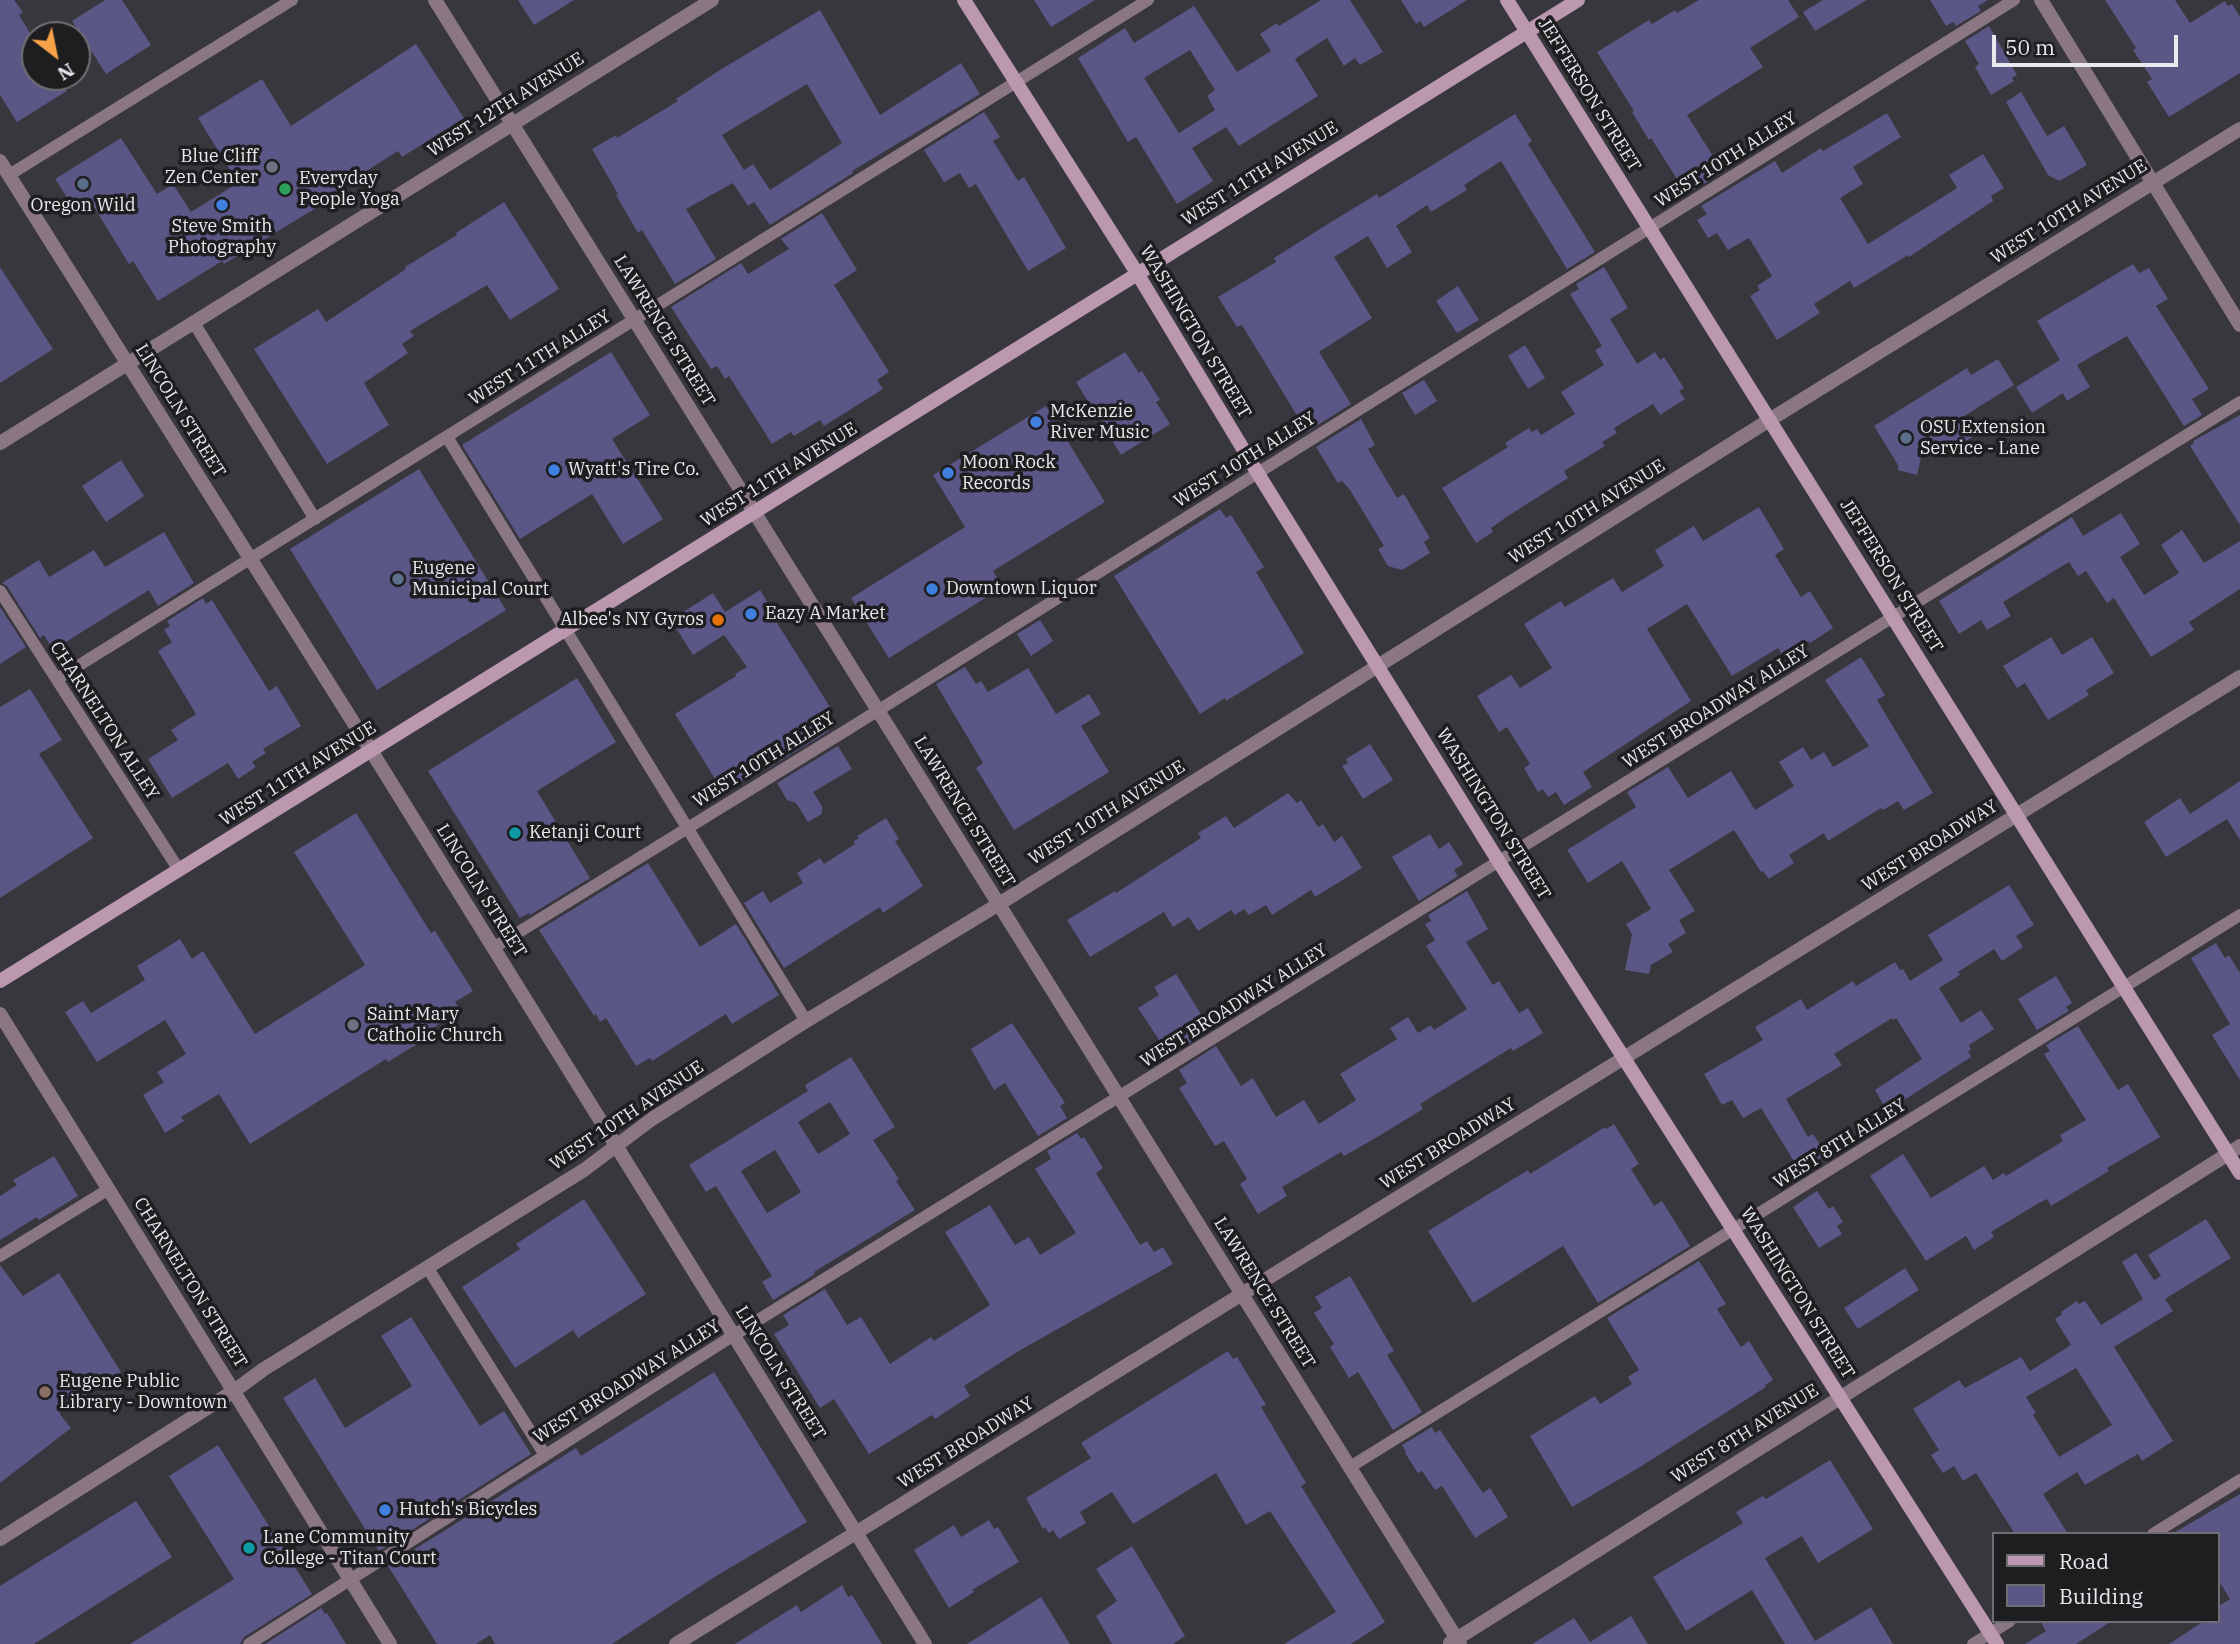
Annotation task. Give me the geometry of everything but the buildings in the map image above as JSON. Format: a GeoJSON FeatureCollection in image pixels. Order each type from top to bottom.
{"type":"FeatureCollection","features":[{"type":"Feature","properties":{"kind":"main road","name":"WASHINGTON STREET"},"geometry":{"type":"LineString","coordinates":[[964,0],[1137,273],[1499,862],[1993,1639]]}},
{"type":"Feature","properties":{"kind":"main road","name":"JEFFERSON STREET"},"geometry":{"type":"LineString","coordinates":[[1507,0],[2124,987],[2234,1150],[2240,1174]]}},
{"type":"Feature","properties":{"kind":"main road","name":"WEST 11TH AVENUE"},"geometry":{"type":"LineString","coordinates":[[0,981],[1578,0]]}},
{"type":"Feature","properties":{"kind":"street","name":"LAWRENCE STREET"},"geometry":{"type":"LineString","coordinates":[[435,0],[1243,1294],[1456,1642]]}},
{"type":"Feature","properties":{"kind":"street","name":"WEST 12TH AVENUE"},"geometry":{"type":"LineString","coordinates":[[0,443],[712,0]]}},
{"type":"Feature","properties":{"kind":"street"},"geometry":{"type":"LineString","coordinates":[[2041,0],[2240,324]]}},
{"type":"Feature","properties":{"kind":"street","name":"WEST 10TH AVENUE"},"geometry":{"type":"LineString","coordinates":[[0,1539],[234,1391],[264,1369],[584,1170],[652,1119],[806,1021],[999,904],[1771,419],[2240,129]]}},
{"type":"Feature","properties":{"kind":"street","name":"LINCOLN STREET"},"geometry":{"type":"LineString","coordinates":[[0,161],[372,752],[925,1644]]}},
{"type":"Feature","properties":{"kind":"street","name":"WEST BROADWAY"},"geometry":{"type":"LineString","coordinates":[[676,1644],[2240,677]]}},
{"type":"Feature","properties":{"kind":"street","name":"CHARNELTON STREET"},"geometry":{"type":"LineString","coordinates":[[0,1014],[390,1644]]}},
{"type":"Feature","properties":{"kind":"street","name":"WEST 8TH AVENUE"},"geometry":{"type":"LineString","coordinates":[[1456,1642],[2234,1150]]}},
{"type":"Feature","properties":{"kind":"lane"},"geometry":{"type":"LineString","coordinates":[[9,175],[292,0]]}},
{"type":"Feature","properties":{"kind":"lane","name":"WEST 11TH ALLEY"},"geometry":{"type":"LineString","coordinates":[[57,680],[1148,0]]}},
{"type":"Feature","properties":{"kind":"lane","name":"WEST 10TH ALLEY"},"geometry":{"type":"LineString","coordinates":[[493,948],[878,711],[2014,0]]}},
{"type":"Feature","properties":{"kind":"lane"},"geometry":{"type":"LineString","coordinates":[[194,323],[315,519]]}},
{"type":"Feature","properties":{"kind":"lane","name":"WEST BROADWAY ALLEY"},"geometry":{"type":"LineString","coordinates":[[249,1644],[734,1335],[2240,402]]}},
{"type":"Feature","properties":{"kind":"lane"},"geometry":{"type":"LineString","coordinates":[[447,437],[806,1021]]}},
{"type":"Feature","properties":{"kind":"lane","name":"CHARNELTON ALLEY"},"geometry":{"type":"LineString","coordinates":[[0,591],[178,870]]}},
{"type":"Feature","properties":{"kind":"lane","name":"WEST 8TH ALLEY"},"geometry":{"type":"LineString","coordinates":[[1350,1467],[2240,915]]}},
{"type":"Feature","properties":{"kind":"lane"},"geometry":{"type":"LineString","coordinates":[[0,1256],[108,1189]]}},
{"type":"Feature","properties":{"kind":"lane"},"geometry":{"type":"LineString","coordinates":[[427,1268],[545,1454]]}},
{"type":"Feature","properties":{"kind":"lane"},"geometry":{"type":"LineString","coordinates":[[2157,1532],[2202,1509],[2240,1480]]}},
{"type":"Feature","properties":{"kind":"lane"},"geometry":{"type":"LineString","coordinates":[[1973,1644],[1993,1639],[2008,1623]]}},
{"type":"Feature","properties":{"kind":"place","name":"Blue Cliff Zen Center"},"geometry":{"type":"Point","coordinates":[272,167]}},
{"type":"Feature","properties":{"kind":"place","name":"Oregon Wild"},"geometry":{"type":"Point","coordinates":[83,184]}},
{"type":"Feature","properties":{"kind":"place","name":"Everyday People Yoga"},"geometry":{"type":"Point","coordinates":[285,189]}},
{"type":"Feature","properties":{"kind":"place","name":"Steve Smith Photography"},"geometry":{"type":"Point","coordinates":[222,205]}},
{"type":"Feature","properties":{"kind":"place","name":"McKenzie River Music"},"geometry":{"type":"Point","coordinates":[1036,422]}},
{"type":"Feature","properties":{"kind":"place","name":"OSU Extension Service - Lane"},"geometry":{"type":"Point","coordinates":[1906,438]}},
{"type":"Feature","properties":{"kind":"place","name":"Wyatt's Tire Co."},"geometry":{"type":"Point","coordinates":[554,470]}},
{"type":"Feature","properties":{"kind":"place","name":"Moon Rock Records"},"geometry":{"type":"Point","coordinates":[948,473]}},
{"type":"Feature","properties":{"kind":"place","name":"Eugene Municipal Court"},"geometry":{"type":"Point","coordinates":[398,579]}},
{"type":"Feature","properties":{"kind":"place","name":"Downtown Liquor"},"geometry":{"type":"Point","coordinates":[932,589]}},
{"type":"Feature","properties":{"kind":"place","name":"Eazy A Market"},"geometry":{"type":"Point","coordinates":[751,614]}},
{"type":"Feature","properties":{"kind":"place","name":"Albee's NY Gyros"},"geometry":{"type":"Point","coordinates":[718,620]}},
{"type":"Feature","properties":{"kind":"place","name":"Ketanji Court"},"geometry":{"type":"Point","coordinates":[515,833]}},
{"type":"Feature","properties":{"kind":"place","name":"Saint Mary Catholic Church"},"geometry":{"type":"Point","coordinates":[353,1025]}},
{"type":"Feature","properties":{"kind":"place","name":"Eugene Public Library - Downtown"},"geometry":{"type":"Point","coordinates":[45,1392]}},
{"type":"Feature","properties":{"kind":"place","name":"Hutch's Bicycles"},"geometry":{"type":"Point","coordinates":[385,1510]}},
{"type":"Feature","properties":{"kind":"place","name":"Lane Community College - Titan Court"},"geometry":{"type":"Point","coordinates":[249,1548]}}]}
